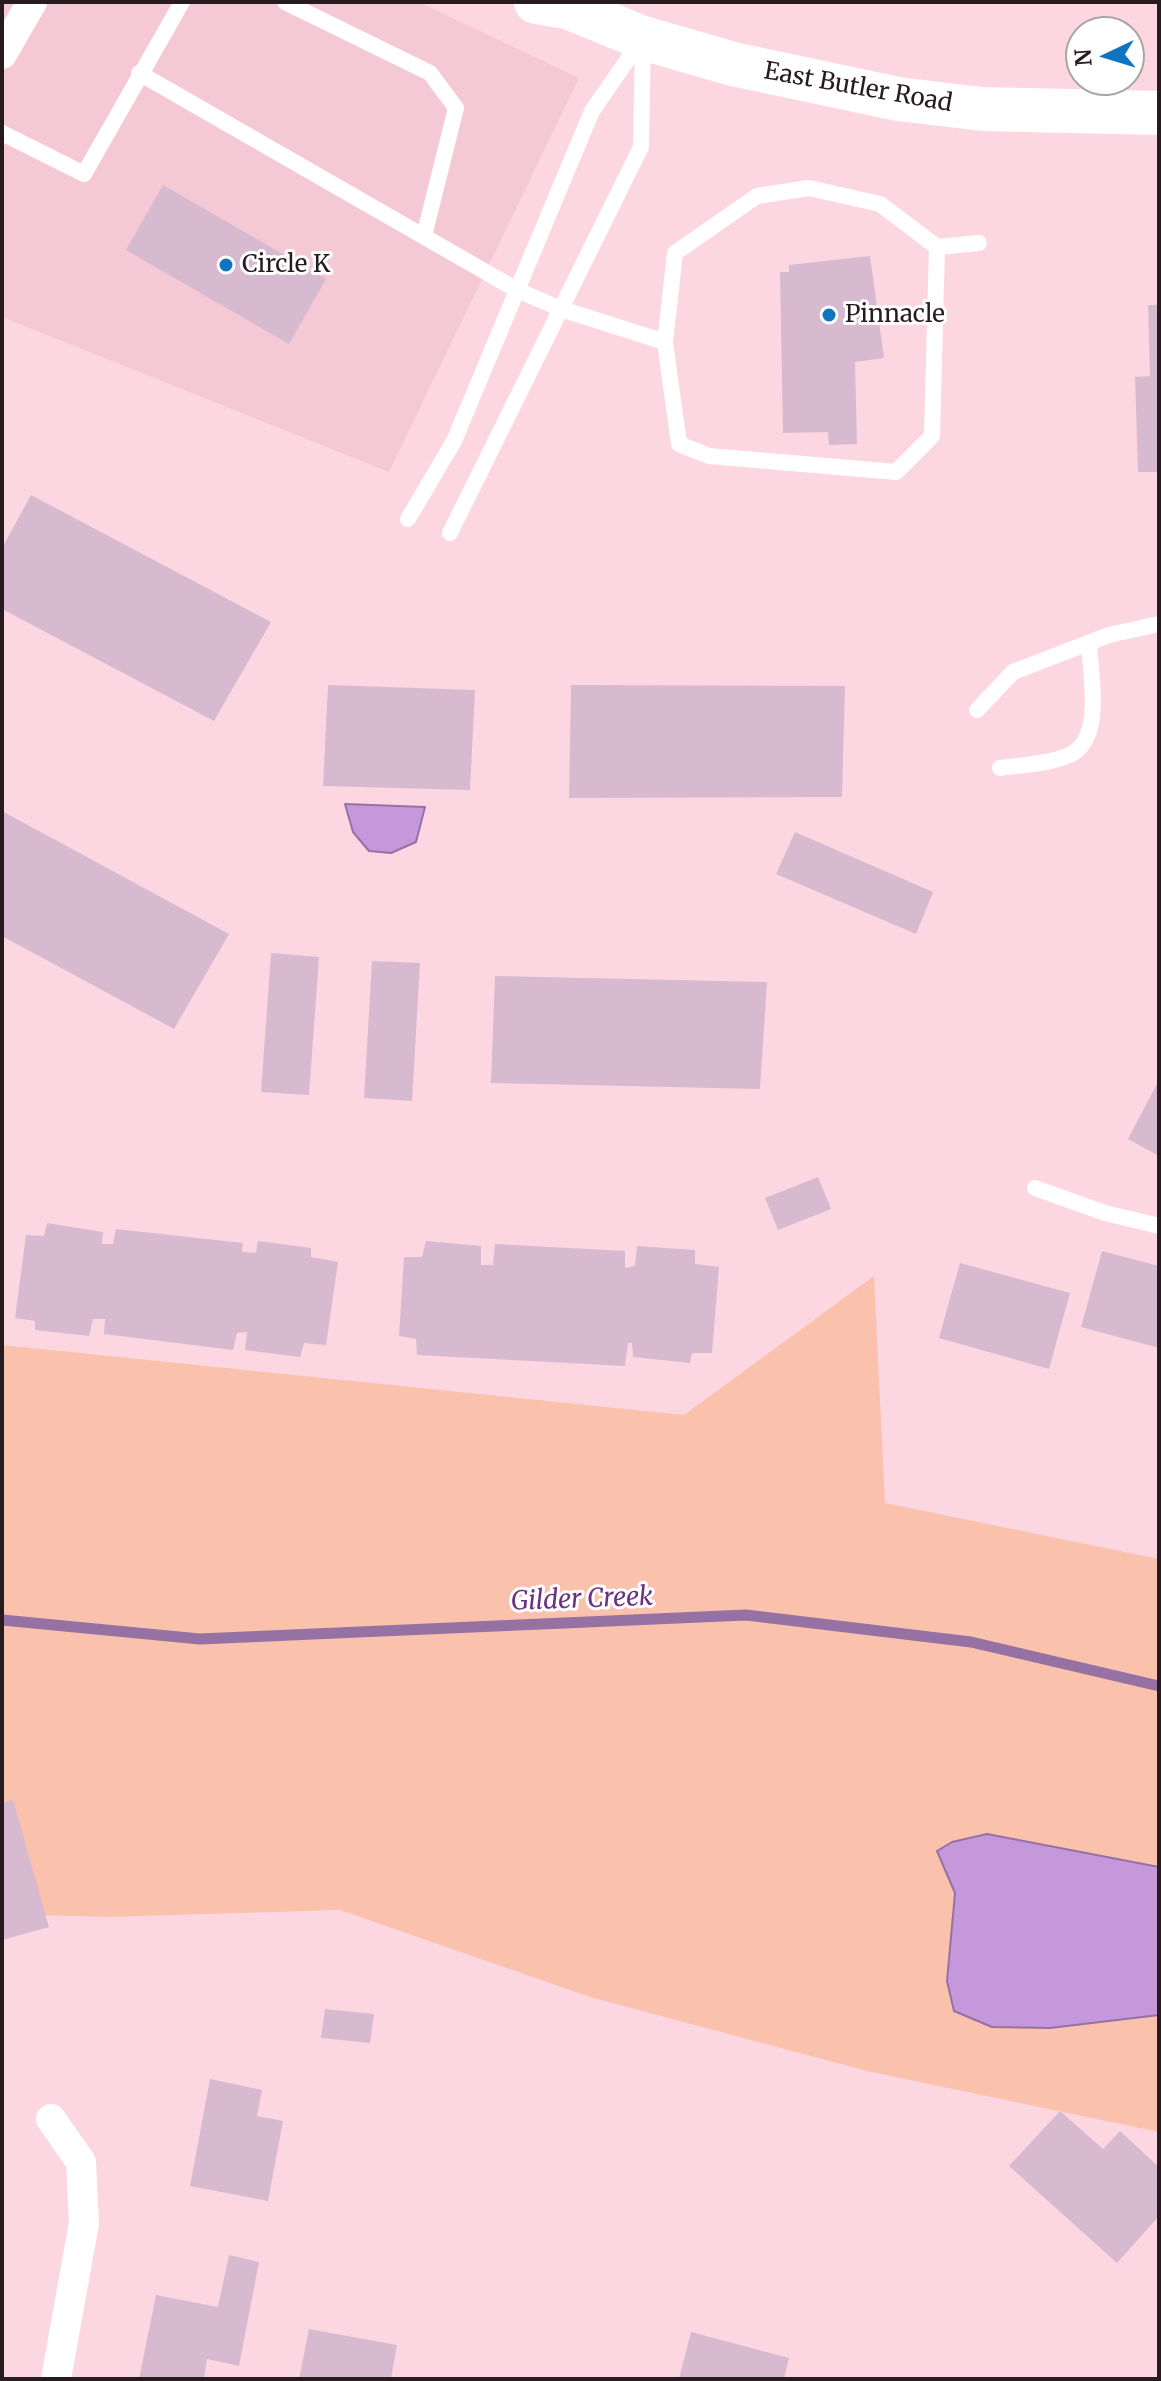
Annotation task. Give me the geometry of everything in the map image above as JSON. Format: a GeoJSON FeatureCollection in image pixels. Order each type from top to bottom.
{"type":"FeatureCollection","features":[{"type":"Feature","properties":{"kind":"main road","name":"East Butler Road"},"geometry":{"type":"LineString","coordinates":[[554,4],[643,38],[809,83],[898,99],[982,109],[1159,113]]}},
{"type":"Feature","properties":{"kind":"street"},"geometry":{"type":"LineString","coordinates":[[2,54],[32,2]]}},
{"type":"Feature","properties":{"kind":"street"},"geometry":{"type":"LineString","coordinates":[[51,2119],[81,2162],[84,2223],[56,2379]]}},
{"type":"Feature","properties":{"kind":"lane"},"geometry":{"type":"LineString","coordinates":[[2,133],[84,174],[182,2]]}},
{"type":"Feature","properties":{"kind":"lane"},"geometry":{"type":"LineString","coordinates":[[285,2],[430,73],[456,108],[424,236]]}},
{"type":"Feature","properties":{"kind":"lane"},"geometry":{"type":"LineString","coordinates":[[408,519],[454,441],[592,111],[643,38]]}},
{"type":"Feature","properties":{"kind":"lane"},"geometry":{"type":"LineString","coordinates":[[450,533],[641,147],[643,38]]}},
{"type":"Feature","properties":{"kind":"lane"},"geometry":{"type":"LineString","coordinates":[[139,73],[517,290],[561,309],[665,342]]}},
{"type":"Feature","properties":{"kind":"lane"},"geometry":{"type":"LineString","coordinates":[[937,247],[932,436],[896,472],[709,456],[679,444],[665,342],[675,253],[757,196],[809,188],[880,204],[937,247],[979,243]]}},
{"type":"Feature","properties":{"kind":"lane"},"geometry":{"type":"LineString","coordinates":[[977,710],[1013,672],[1089,643],[1159,624]]}},
{"type":"Feature","properties":{"kind":"lane"},"geometry":{"type":"LineString","coordinates":[[1000,768],[1071,755],[1088,738],[1092,709],[1089,643]]}},
{"type":"Feature","properties":{"kind":"lane"},"geometry":{"type":"LineString","coordinates":[[1035,1188],[1105,1213],[1159,1226]]}},
{"type":"Feature","properties":{"kind":"shaded area"},"geometry":{"type":"Polygon","coordinates":[[[2,2],[419,2],[579,78],[389,472],[2,317],[2,2]]]}},
{"type":"Feature","properties":{"kind":"shaded area"},"geometry":{"type":"Polygon","coordinates":[[[345,804],[425,807],[416,842],[391,853],[369,851],[353,832],[345,804]]]}},
{"type":"Feature","properties":{"kind":"shaded area"},"geometry":{"type":"Polygon","coordinates":[[[874,1276],[885,1503],[1159,1559],[1159,2132],[867,2071],[590,1997],[340,1910],[106,1917],[2,1914],[2,1345],[684,1415],[874,1276]]]}},
{"type":"Feature","properties":{"kind":"shaded area"},"geometry":{"type":"Polygon","coordinates":[[[987,1834],[1159,1867],[1159,2015],[1050,2028],[992,2027],[954,2011],[947,1981],[955,1893],[937,1851],[952,1842],[987,1834]]]}},
{"type":"Feature","properties":{"kind":"building","name":"Circle K"},"geometry":{"type":"Polygon","coordinates":[[[163,185],[326,279],[289,344],[126,250],[163,185]]]}},
{"type":"Feature","properties":{"kind":"building","name":"Pinnacle"},"geometry":{"type":"Polygon","coordinates":[[[870,256],[884,358],[855,362],[857,444],[829,445],[828,432],[783,433],[780,272],[789,272],[789,265],[870,256]]]}},
{"type":"Feature","properties":{"kind":"building"},"geometry":{"type":"Polygon","coordinates":[[[1148,305],[1159,305],[1159,472],[1138,472],[1135,377],[1150,376],[1148,305]]]}},
{"type":"Feature","properties":{"kind":"building"},"geometry":{"type":"Polygon","coordinates":[[[31,495],[271,622],[214,721],[2,609],[2,548],[31,495]]]}},
{"type":"Feature","properties":{"kind":"building"},"geometry":{"type":"Polygon","coordinates":[[[328,685],[475,690],[470,790],[323,786],[328,685]]]}},
{"type":"Feature","properties":{"kind":"building"},"geometry":{"type":"Polygon","coordinates":[[[571,685],[845,686],[842,797],[569,798],[571,685]]]}},
{"type":"Feature","properties":{"kind":"building"},"geometry":{"type":"Polygon","coordinates":[[[2,811],[229,934],[174,1029],[2,936],[2,811]]]}},
{"type":"Feature","properties":{"kind":"building"},"geometry":{"type":"Polygon","coordinates":[[[795,832],[933,892],[916,934],[776,874],[795,832]]]}},
{"type":"Feature","properties":{"kind":"building"},"geometry":{"type":"Polygon","coordinates":[[[271,953],[319,957],[309,1095],[261,1092],[271,953]]]}},
{"type":"Feature","properties":{"kind":"building"},"geometry":{"type":"Polygon","coordinates":[[[372,961],[420,963],[412,1101],[364,1098],[372,961]]]}},
{"type":"Feature","properties":{"kind":"building"},"geometry":{"type":"Polygon","coordinates":[[[495,976],[767,982],[760,1089],[491,1083],[495,976]]]}},
{"type":"Feature","properties":{"kind":"building"},"geometry":{"type":"Polygon","coordinates":[[[1159,1080],[1159,1156],[1128,1139],[1159,1080]]]}},
{"type":"Feature","properties":{"kind":"building"},"geometry":{"type":"Polygon","coordinates":[[[818,1177],[831,1209],[778,1230],[765,1198],[818,1177]]]}},
{"type":"Feature","properties":{"kind":"building"},"geometry":{"type":"Polygon","coordinates":[[[47,1223],[103,1232],[102,1244],[113,1244],[116,1229],[243,1243],[242,1252],[256,1253],[258,1241],[311,1248],[311,1257],[338,1262],[326,1345],[304,1343],[300,1357],[245,1350],[247,1332],[237,1333],[233,1350],[104,1334],[105,1319],[93,1319],[89,1336],[35,1330],[35,1321],[15,1318],[26,1235],[44,1236],[47,1223]]]}},
{"type":"Feature","properties":{"kind":"building"},"geometry":{"type":"Polygon","coordinates":[[[426,1241],[481,1246],[481,1265],[493,1265],[495,1244],[625,1251],[625,1268],[635,1266],[637,1246],[695,1250],[695,1264],[719,1267],[712,1353],[692,1353],[690,1363],[633,1357],[632,1343],[628,1343],[625,1366],[417,1355],[416,1339],[399,1336],[404,1257],[422,1257],[426,1241]]]}},
{"type":"Feature","properties":{"kind":"building"},"geometry":{"type":"Polygon","coordinates":[[[1102,1251],[1159,1266],[1159,1348],[1081,1327],[1102,1251]]]}},
{"type":"Feature","properties":{"kind":"building"},"geometry":{"type":"Polygon","coordinates":[[[960,1263],[1070,1293],[1049,1369],[939,1338],[960,1263]]]}},
{"type":"Feature","properties":{"kind":"building"},"geometry":{"type":"Polygon","coordinates":[[[13,1800],[49,1927],[2,1940],[2,1803],[13,1800]]]}},
{"type":"Feature","properties":{"kind":"building"},"geometry":{"type":"Polygon","coordinates":[[[325,2009],[374,2014],[370,2043],[321,2038],[325,2009]]]}},
{"type":"Feature","properties":{"kind":"building"},"geometry":{"type":"Polygon","coordinates":[[[210,2079],[262,2090],[257,2116],[283,2121],[268,2201],[190,2186],[210,2079]]]}},
{"type":"Feature","properties":{"kind":"building"},"geometry":{"type":"Polygon","coordinates":[[[1060,2111],[1103,2149],[1120,2131],[1159,2167],[1159,2216],[1117,2263],[1009,2166],[1060,2111]]]}},
{"type":"Feature","properties":{"kind":"building"},"geometry":{"type":"Polygon","coordinates":[[[229,2255],[259,2262],[239,2366],[207,2359],[204,2379],[139,2379],[156,2295],[218,2307],[229,2255]]]}},
{"type":"Feature","properties":{"kind":"building"},"geometry":{"type":"Polygon","coordinates":[[[309,2329],[397,2345],[391,2379],[299,2379],[309,2329]]]}},
{"type":"Feature","properties":{"kind":"building"},"geometry":{"type":"Polygon","coordinates":[[[691,2332],[789,2358],[784,2379],[679,2379],[691,2332]]]}},
{"type":"Feature","properties":{"kind":"waterway","name":"Gilder Creek"},"geometry":{"type":"LineString","coordinates":[[2,1620],[200,1639],[746,1615],[971,1642],[1159,1686]]}},
{"type":"Feature","properties":{"kind":"place","name":"Circle K"},"geometry":{"type":"Point","coordinates":[226,265]}},
{"type":"Feature","properties":{"kind":"place","name":"Pinnacle"},"geometry":{"type":"Point","coordinates":[829,315]}}]}
